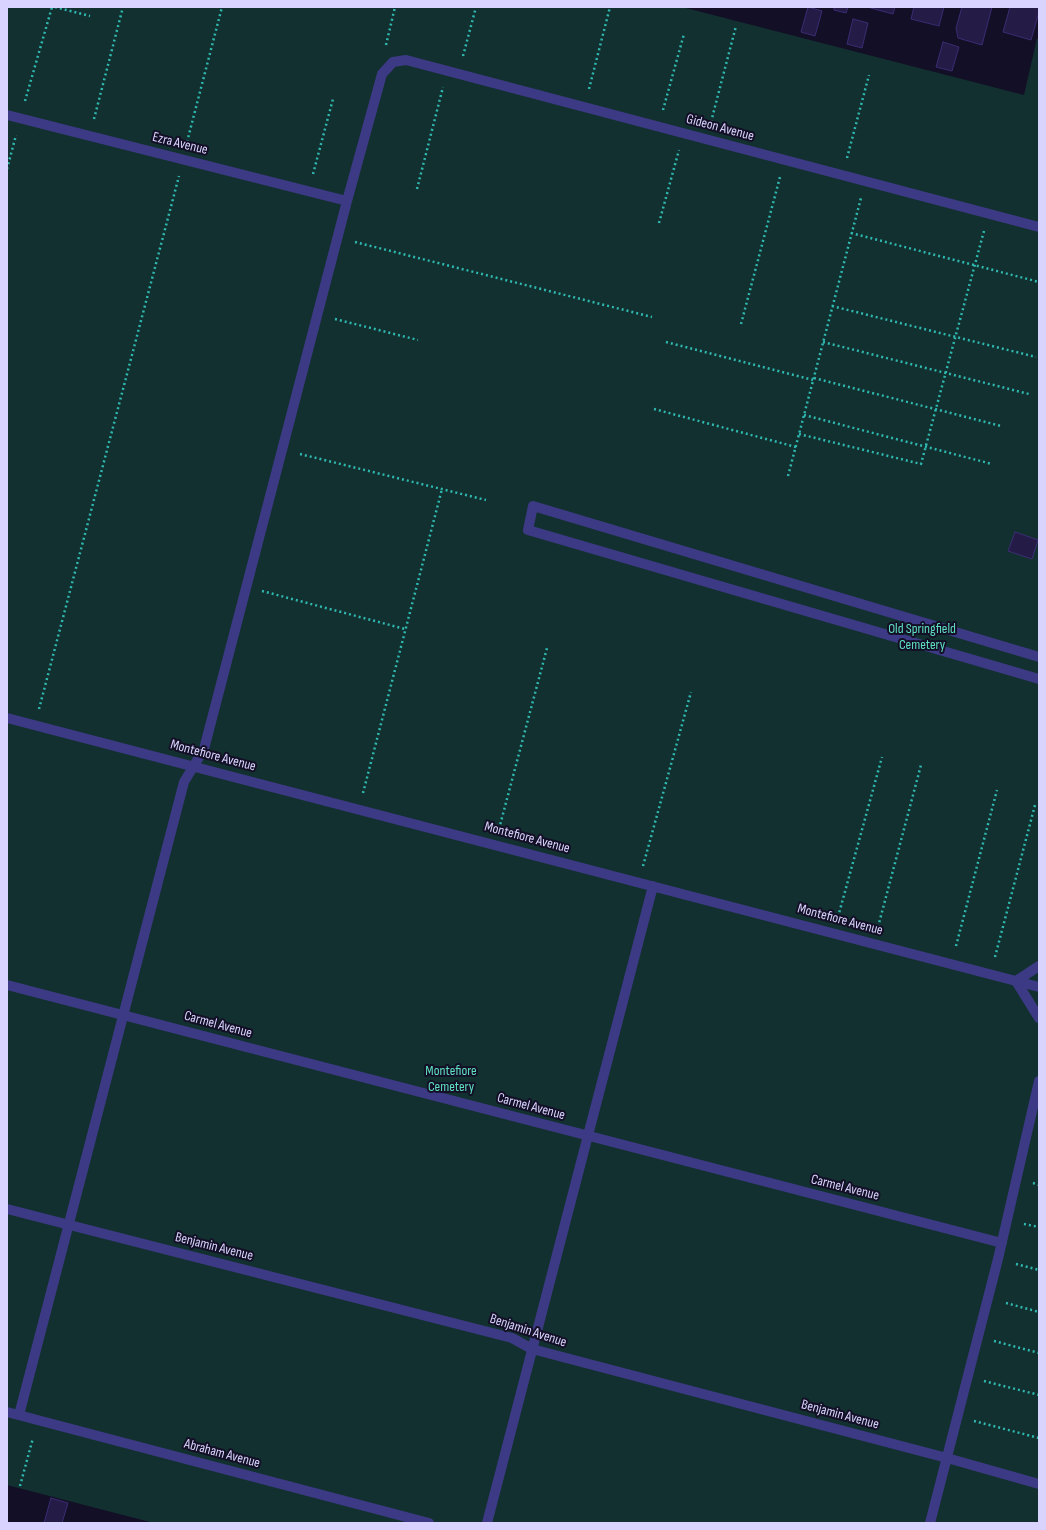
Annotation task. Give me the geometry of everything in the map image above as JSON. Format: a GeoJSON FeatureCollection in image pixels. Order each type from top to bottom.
{"type":"FeatureCollection","features":[{"type":"Feature","properties":{"kind":"lane","name":"Gideon Avenue"},"geometry":{"type":"LineString","coordinates":[[393,62],[406,60],[1039,227]]}},
{"type":"Feature","properties":{"kind":"lane"},"geometry":{"type":"LineString","coordinates":[[19,1415],[70,1225],[184,782],[204,749],[347,201],[382,74],[393,62]]}},
{"type":"Feature","properties":{"kind":"lane","name":"Ezra Avenue"},"geometry":{"type":"LineString","coordinates":[[7,115],[347,201]]}},
{"type":"Feature","properties":{"kind":"lane"},"geometry":{"type":"LineString","coordinates":[[1039,657],[533,506],[528,530],[1039,679]]}},
{"type":"Feature","properties":{"kind":"lane","name":"Montefiore Avenue"},"geometry":{"type":"LineString","coordinates":[[7,718],[1039,987]]}},
{"type":"Feature","properties":{"kind":"lane"},"geometry":{"type":"LineString","coordinates":[[487,1523],[589,1137],[653,886]]}},
{"type":"Feature","properties":{"kind":"lane"},"geometry":{"type":"LineString","coordinates":[[1039,966],[1016,980],[1039,1018]]}},
{"type":"Feature","properties":{"kind":"lane","name":"Carmel Avenue"},"geometry":{"type":"LineString","coordinates":[[7,985],[1002,1243]]}},
{"type":"Feature","properties":{"kind":"lane"},"geometry":{"type":"LineString","coordinates":[[930,1523],[1002,1243],[1039,1081]]}},
{"type":"Feature","properties":{"kind":"lane","name":"Benjamin Avenue"},"geometry":{"type":"LineString","coordinates":[[7,1208],[512,1338],[532,1349],[947,1458],[1039,1484]]}},
{"type":"Feature","properties":{"kind":"lane","name":"Abraham Avenue"},"geometry":{"type":"LineString","coordinates":[[7,1412],[429,1523]]}},
{"type":"Feature","properties":{"kind":"path"},"geometry":{"type":"LineString","coordinates":[[7,169],[52,7]]}},
{"type":"Feature","properties":{"kind":"path"},"geometry":{"type":"LineString","coordinates":[[55,7],[90,16]]}},
{"type":"Feature","properties":{"kind":"path"},"geometry":{"type":"LineString","coordinates":[[90,136],[123,7]]}},
{"type":"Feature","properties":{"kind":"path"},"geometry":{"type":"LineString","coordinates":[[34,725],[222,7]]}},
{"type":"Feature","properties":{"kind":"path"},"geometry":{"type":"LineString","coordinates":[[393,62],[385,44],[395,7]]}},
{"type":"Feature","properties":{"kind":"path"},"geometry":{"type":"LineString","coordinates":[[458,74],[476,7]]}},
{"type":"Feature","properties":{"kind":"path"},"geometry":{"type":"LineString","coordinates":[[584,107],[610,7]]}},
{"type":"Feature","properties":{"kind":"path"},"geometry":{"type":"LineString","coordinates":[[706,139],[736,26]]}},
{"type":"Feature","properties":{"kind":"path"},"geometry":{"type":"LineString","coordinates":[[659,127],[684,34]]}},
{"type":"Feature","properties":{"kind":"path"},"geometry":{"type":"LineString","coordinates":[[417,189],[448,71]]}},
{"type":"Feature","properties":{"kind":"path"},"geometry":{"type":"LineString","coordinates":[[843,175],[868,75]]}},
{"type":"Feature","properties":{"kind":"path"},"geometry":{"type":"LineString","coordinates":[[308,191],[333,99]]}},
{"type":"Feature","properties":{"kind":"path"},"geometry":{"type":"LineString","coordinates":[[659,223],[684,133]]}},
{"type":"Feature","properties":{"kind":"path"},"geometry":{"type":"LineString","coordinates":[[741,324],[785,160]]}},
{"type":"Feature","properties":{"kind":"path"},"geometry":{"type":"LineString","coordinates":[[788,476],[865,182]]}},
{"type":"Feature","properties":{"kind":"path"},"geometry":{"type":"LineString","coordinates":[[799,434],[920,464],[946,373],[988,214]]}},
{"type":"Feature","properties":{"kind":"path"},"geometry":{"type":"LineString","coordinates":[[851,234],[1039,282]]}},
{"type":"Feature","properties":{"kind":"path"},"geometry":{"type":"LineString","coordinates":[[338,238],[652,317]]}},
{"type":"Feature","properties":{"kind":"path"},"geometry":{"type":"LineString","coordinates":[[832,306],[1036,357]]}},
{"type":"Feature","properties":{"kind":"path"},"geometry":{"type":"LineString","coordinates":[[317,314],[418,340]]}},
{"type":"Feature","properties":{"kind":"path"},"geometry":{"type":"LineString","coordinates":[[666,342],[1001,426]]}},
{"type":"Feature","properties":{"kind":"path"},"geometry":{"type":"LineString","coordinates":[[823,342],[1029,394]]}},
{"type":"Feature","properties":{"kind":"path"},"geometry":{"type":"LineString","coordinates":[[654,409],[796,447]]}},
{"type":"Feature","properties":{"kind":"path"},"geometry":{"type":"LineString","coordinates":[[804,415],[992,464]]}},
{"type":"Feature","properties":{"kind":"path"},"geometry":{"type":"LineString","coordinates":[[282,449],[486,500]]}},
{"type":"Feature","properties":{"kind":"path"},"geometry":{"type":"LineString","coordinates":[[359,809],[442,489]]}},
{"type":"Feature","properties":{"kind":"path"},"geometry":{"type":"LineString","coordinates":[[246,587],[405,629]]}},
{"type":"Feature","properties":{"kind":"path"},"geometry":{"type":"LineString","coordinates":[[495,845],[548,648]]}},
{"type":"Feature","properties":{"kind":"path"},"geometry":{"type":"LineString","coordinates":[[639,882],[691,692]]}},
{"type":"Feature","properties":{"kind":"path"},"geometry":{"type":"LineString","coordinates":[[834,933],[882,757]]}},
{"type":"Feature","properties":{"kind":"path"},"geometry":{"type":"LineString","coordinates":[[873,944],[921,766]]}},
{"type":"Feature","properties":{"kind":"path"},"geometry":{"type":"LineString","coordinates":[[952,964],[997,790]]}},
{"type":"Feature","properties":{"kind":"path"},"geometry":{"type":"LineString","coordinates":[[991,974],[1034,805]]}},
{"type":"Feature","properties":{"kind":"path"},"geometry":{"type":"LineString","coordinates":[[998,1259],[1039,1270]]}},
{"type":"Feature","properties":{"kind":"path"},"geometry":{"type":"LineString","coordinates":[[988,1298],[1039,1312]]}},
{"type":"Feature","properties":{"kind":"path"},"geometry":{"type":"LineString","coordinates":[[978,1337],[1039,1353]]}},
{"type":"Feature","properties":{"kind":"path"},"geometry":{"type":"LineString","coordinates":[[968,1376],[1039,1395]]}},
{"type":"Feature","properties":{"kind":"path"},"geometry":{"type":"LineString","coordinates":[[958,1417],[1039,1438]]}},
{"type":"Feature","properties":{"kind":"path"},"geometry":{"type":"LineString","coordinates":[[20,1486],[38,1420]]}},
{"type":"Feature","properties":{"kind":"green space","name":"Montefiore Cemetery"},"geometry":{"type":"Polygon","coordinates":[[[7,7],[682,7],[1024,95],[1037,38],[1039,39],[1039,1523],[154,1523],[7,1485],[7,7]]]}},
{"type":"Feature","properties":{"kind":"building"},"geometry":{"type":"Polygon","coordinates":[[[808,7],[822,11],[815,36],[801,32],[808,7]]]}},
{"type":"Feature","properties":{"kind":"building"},"geometry":{"type":"Polygon","coordinates":[[[834,7],[848,7],[846,13],[834,10],[834,7]]]}},
{"type":"Feature","properties":{"kind":"building"},"geometry":{"type":"Polygon","coordinates":[[[867,7],[895,7],[893,14],[867,7]]]}},
{"type":"Feature","properties":{"kind":"building"},"geometry":{"type":"Polygon","coordinates":[[[914,7],[944,7],[939,26],[911,19],[914,7]]]}},
{"type":"Feature","properties":{"kind":"building"},"geometry":{"type":"Polygon","coordinates":[[[962,7],[992,7],[982,45],[958,38],[956,28],[962,7]]]}},
{"type":"Feature","properties":{"kind":"building"},"geometry":{"type":"Polygon","coordinates":[[[1010,7],[1039,7],[1031,40],[1003,32],[1010,7]]]}},
{"type":"Feature","properties":{"kind":"building"},"geometry":{"type":"Polygon","coordinates":[[[853,19],[868,23],[862,48],[847,44],[853,19]]]}},
{"type":"Feature","properties":{"kind":"building"},"geometry":{"type":"Polygon","coordinates":[[[943,42],[959,47],[952,71],[936,67],[943,42]]]}},
{"type":"Feature","properties":{"kind":"building"},"geometry":{"type":"Polygon","coordinates":[[[1015,532],[1038,540],[1032,559],[1008,551],[1015,532]]]}},
{"type":"Feature","properties":{"kind":"building"},"geometry":{"type":"Polygon","coordinates":[[[51,1498],[68,1503],[62,1523],[44,1523],[51,1498]]]}},
{"type":"Feature","properties":{"kind":"park label","name":"Old Springfield Cemetery"},"geometry":{"type":"Point","coordinates":[922,638]}}]}
